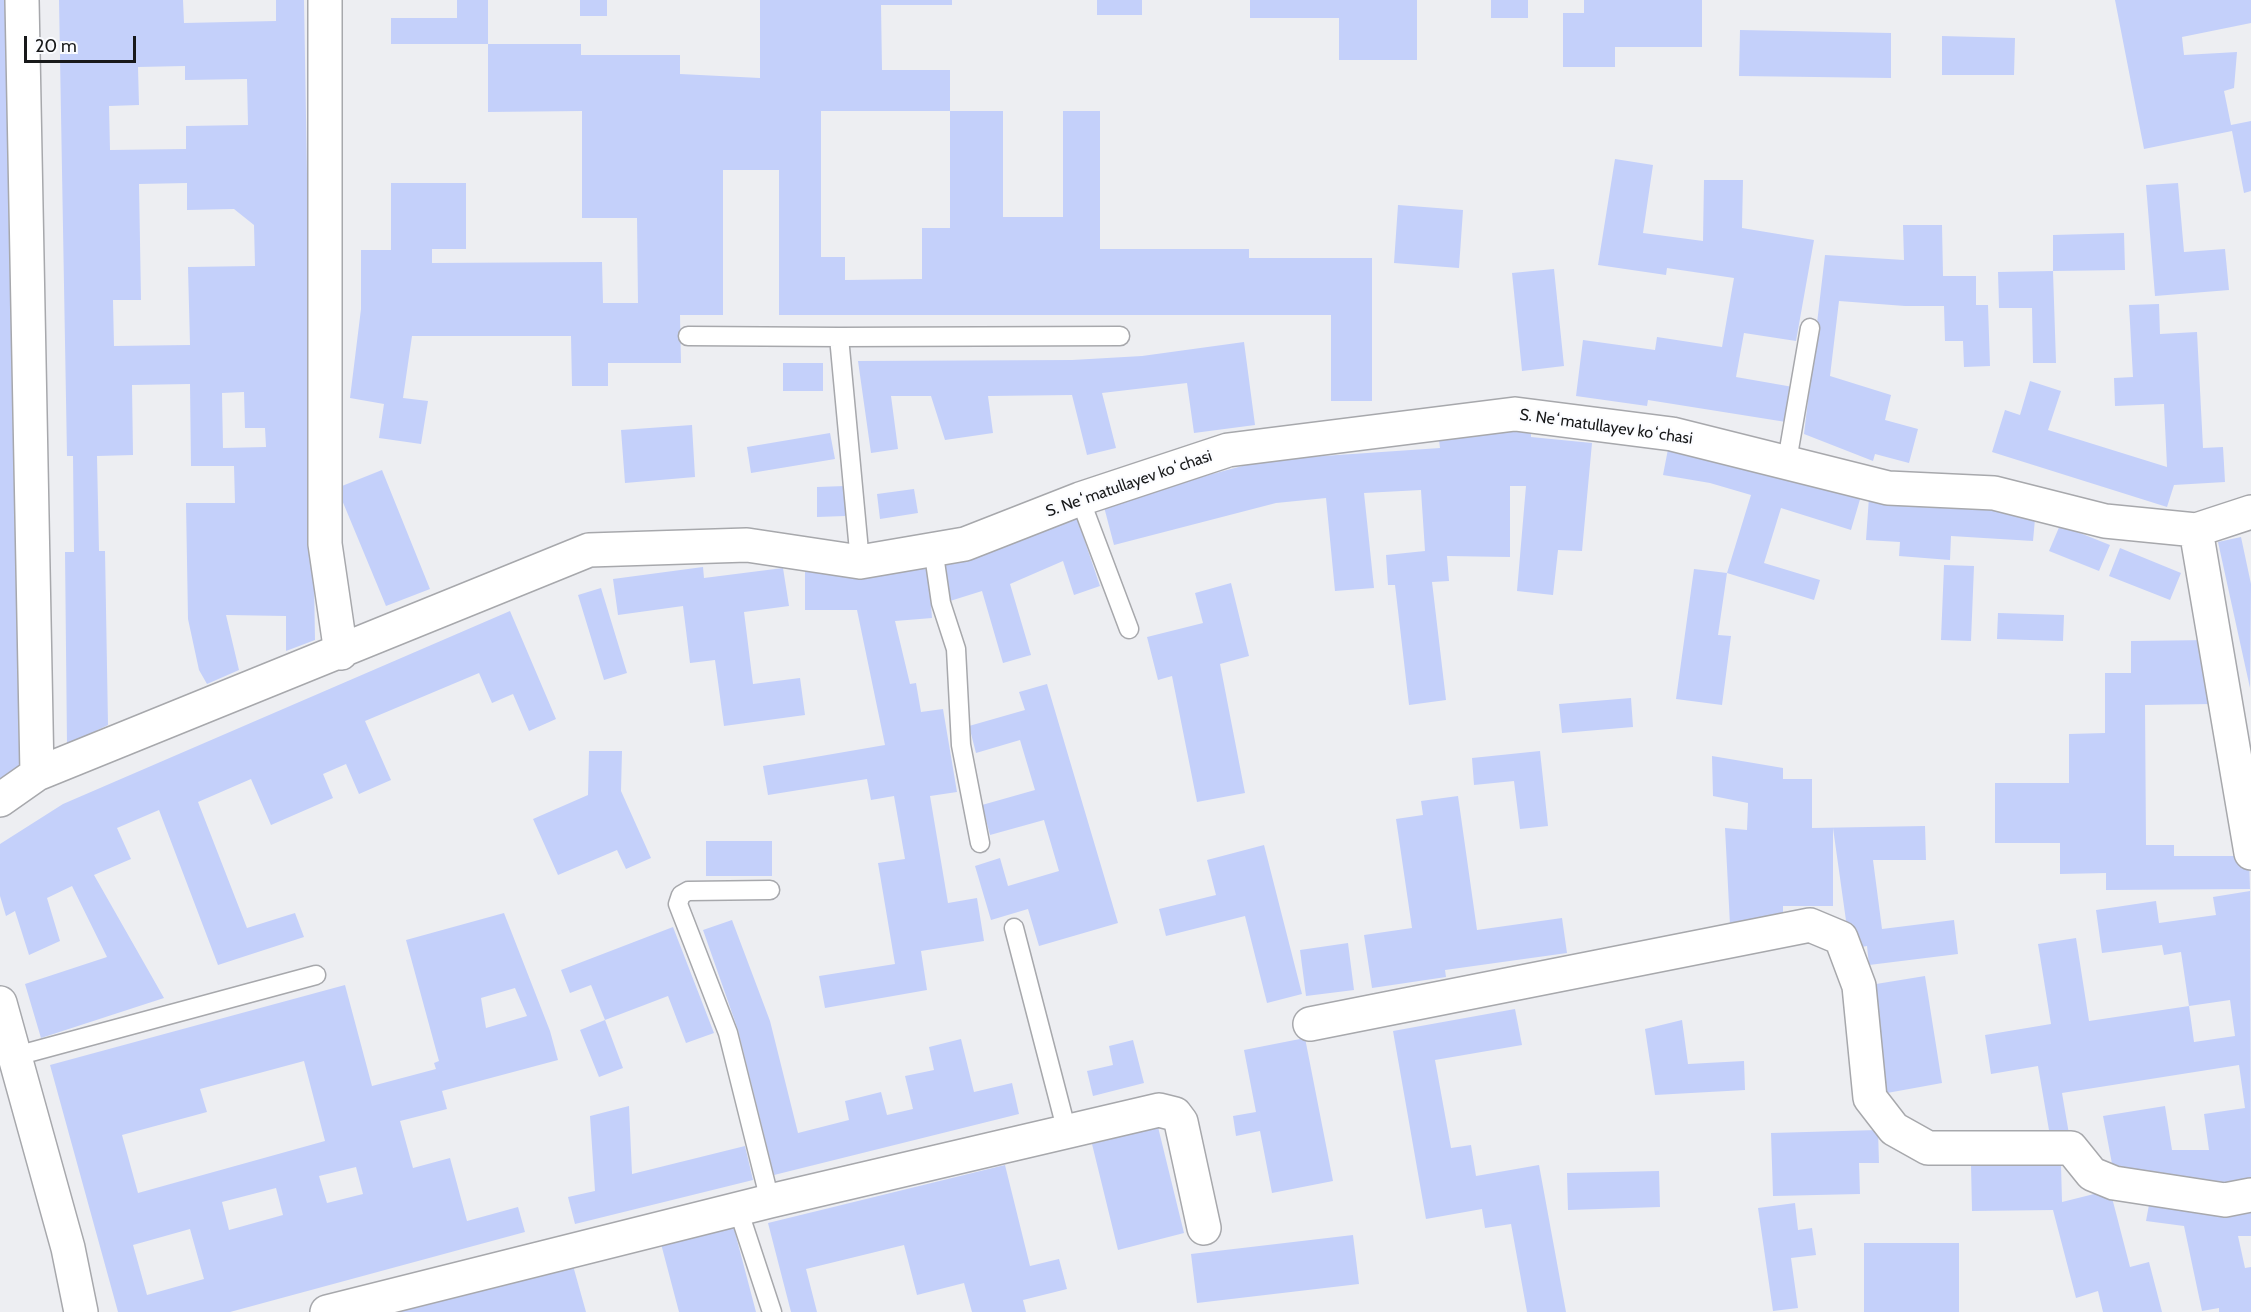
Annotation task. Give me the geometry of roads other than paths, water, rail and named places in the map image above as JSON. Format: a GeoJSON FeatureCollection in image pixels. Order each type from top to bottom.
{"type":"FeatureCollection","features":[{"type":"Feature","properties":{"kind":"street"},"geometry":{"type":"LineString","coordinates":[[22,0],[37,774]]}},
{"type":"Feature","properties":{"kind":"street"},"geometry":{"type":"LineString","coordinates":[[325,0],[325,544],[341,653]]}},
{"type":"Feature","properties":{"kind":"street","name":"S. Neʻmatullayev koʻchasi"},"geometry":{"type":"LineString","coordinates":[[0,800],[37,774],[341,653],[590,550],[747,545],[860,562],[965,544],[1080,499],[1228,450],[1515,414],[1672,434],[1888,488],[1994,493],[2105,521],[2196,530],[2251,513]]}},
{"type":"Feature","properties":{"kind":"street"},"geometry":{"type":"LineString","coordinates":[[2196,530],[2251,853]]}},
{"type":"Feature","properties":{"kind":"street"},"geometry":{"type":"LineString","coordinates":[[1310,1024],[1810,925],[1841,938],[1859,986],[1870,1098],[1894,1129],[1928,1148],[2072,1148],[2092,1174],[2114,1183],[2225,1200],[2251,1195]]}},
{"type":"Feature","properties":{"kind":"street"},"geometry":{"type":"LineString","coordinates":[[0,1003],[68,1248],[81,1312]]}},
{"type":"Feature","properties":{"kind":"street"},"geometry":{"type":"LineString","coordinates":[[327,1312],[770,1201],[1160,1110],[1175,1114],[1181,1122],[1204,1228]]}},
{"type":"Feature","properties":{"kind":"lane"},"geometry":{"type":"LineString","coordinates":[[1787,461],[1810,328]]}},
{"type":"Feature","properties":{"kind":"lane"},"geometry":{"type":"LineString","coordinates":[[688,336],[1120,336]]}},
{"type":"Feature","properties":{"kind":"lane"},"geometry":{"type":"LineString","coordinates":[[839,337],[860,562]]}},
{"type":"Feature","properties":{"kind":"lane"},"geometry":{"type":"LineString","coordinates":[[1080,499],[1129,629]]}},
{"type":"Feature","properties":{"kind":"lane"},"geometry":{"type":"LineString","coordinates":[[933,548],[941,603],[956,649],[961,745],[980,843]]}},
{"type":"Feature","properties":{"kind":"lane"},"geometry":{"type":"LineString","coordinates":[[770,890],[688,891],[681,895],[678,904],[728,1033],[770,1201]]}},
{"type":"Feature","properties":{"kind":"lane"},"geometry":{"type":"LineString","coordinates":[[1014,928],[1067,1132]]}},
{"type":"Feature","properties":{"kind":"lane"},"geometry":{"type":"LineString","coordinates":[[16,1056],[316,975]]}},
{"type":"Feature","properties":{"kind":"lane"},"geometry":{"type":"LineString","coordinates":[[738,1209],[772,1312]]}}]}
